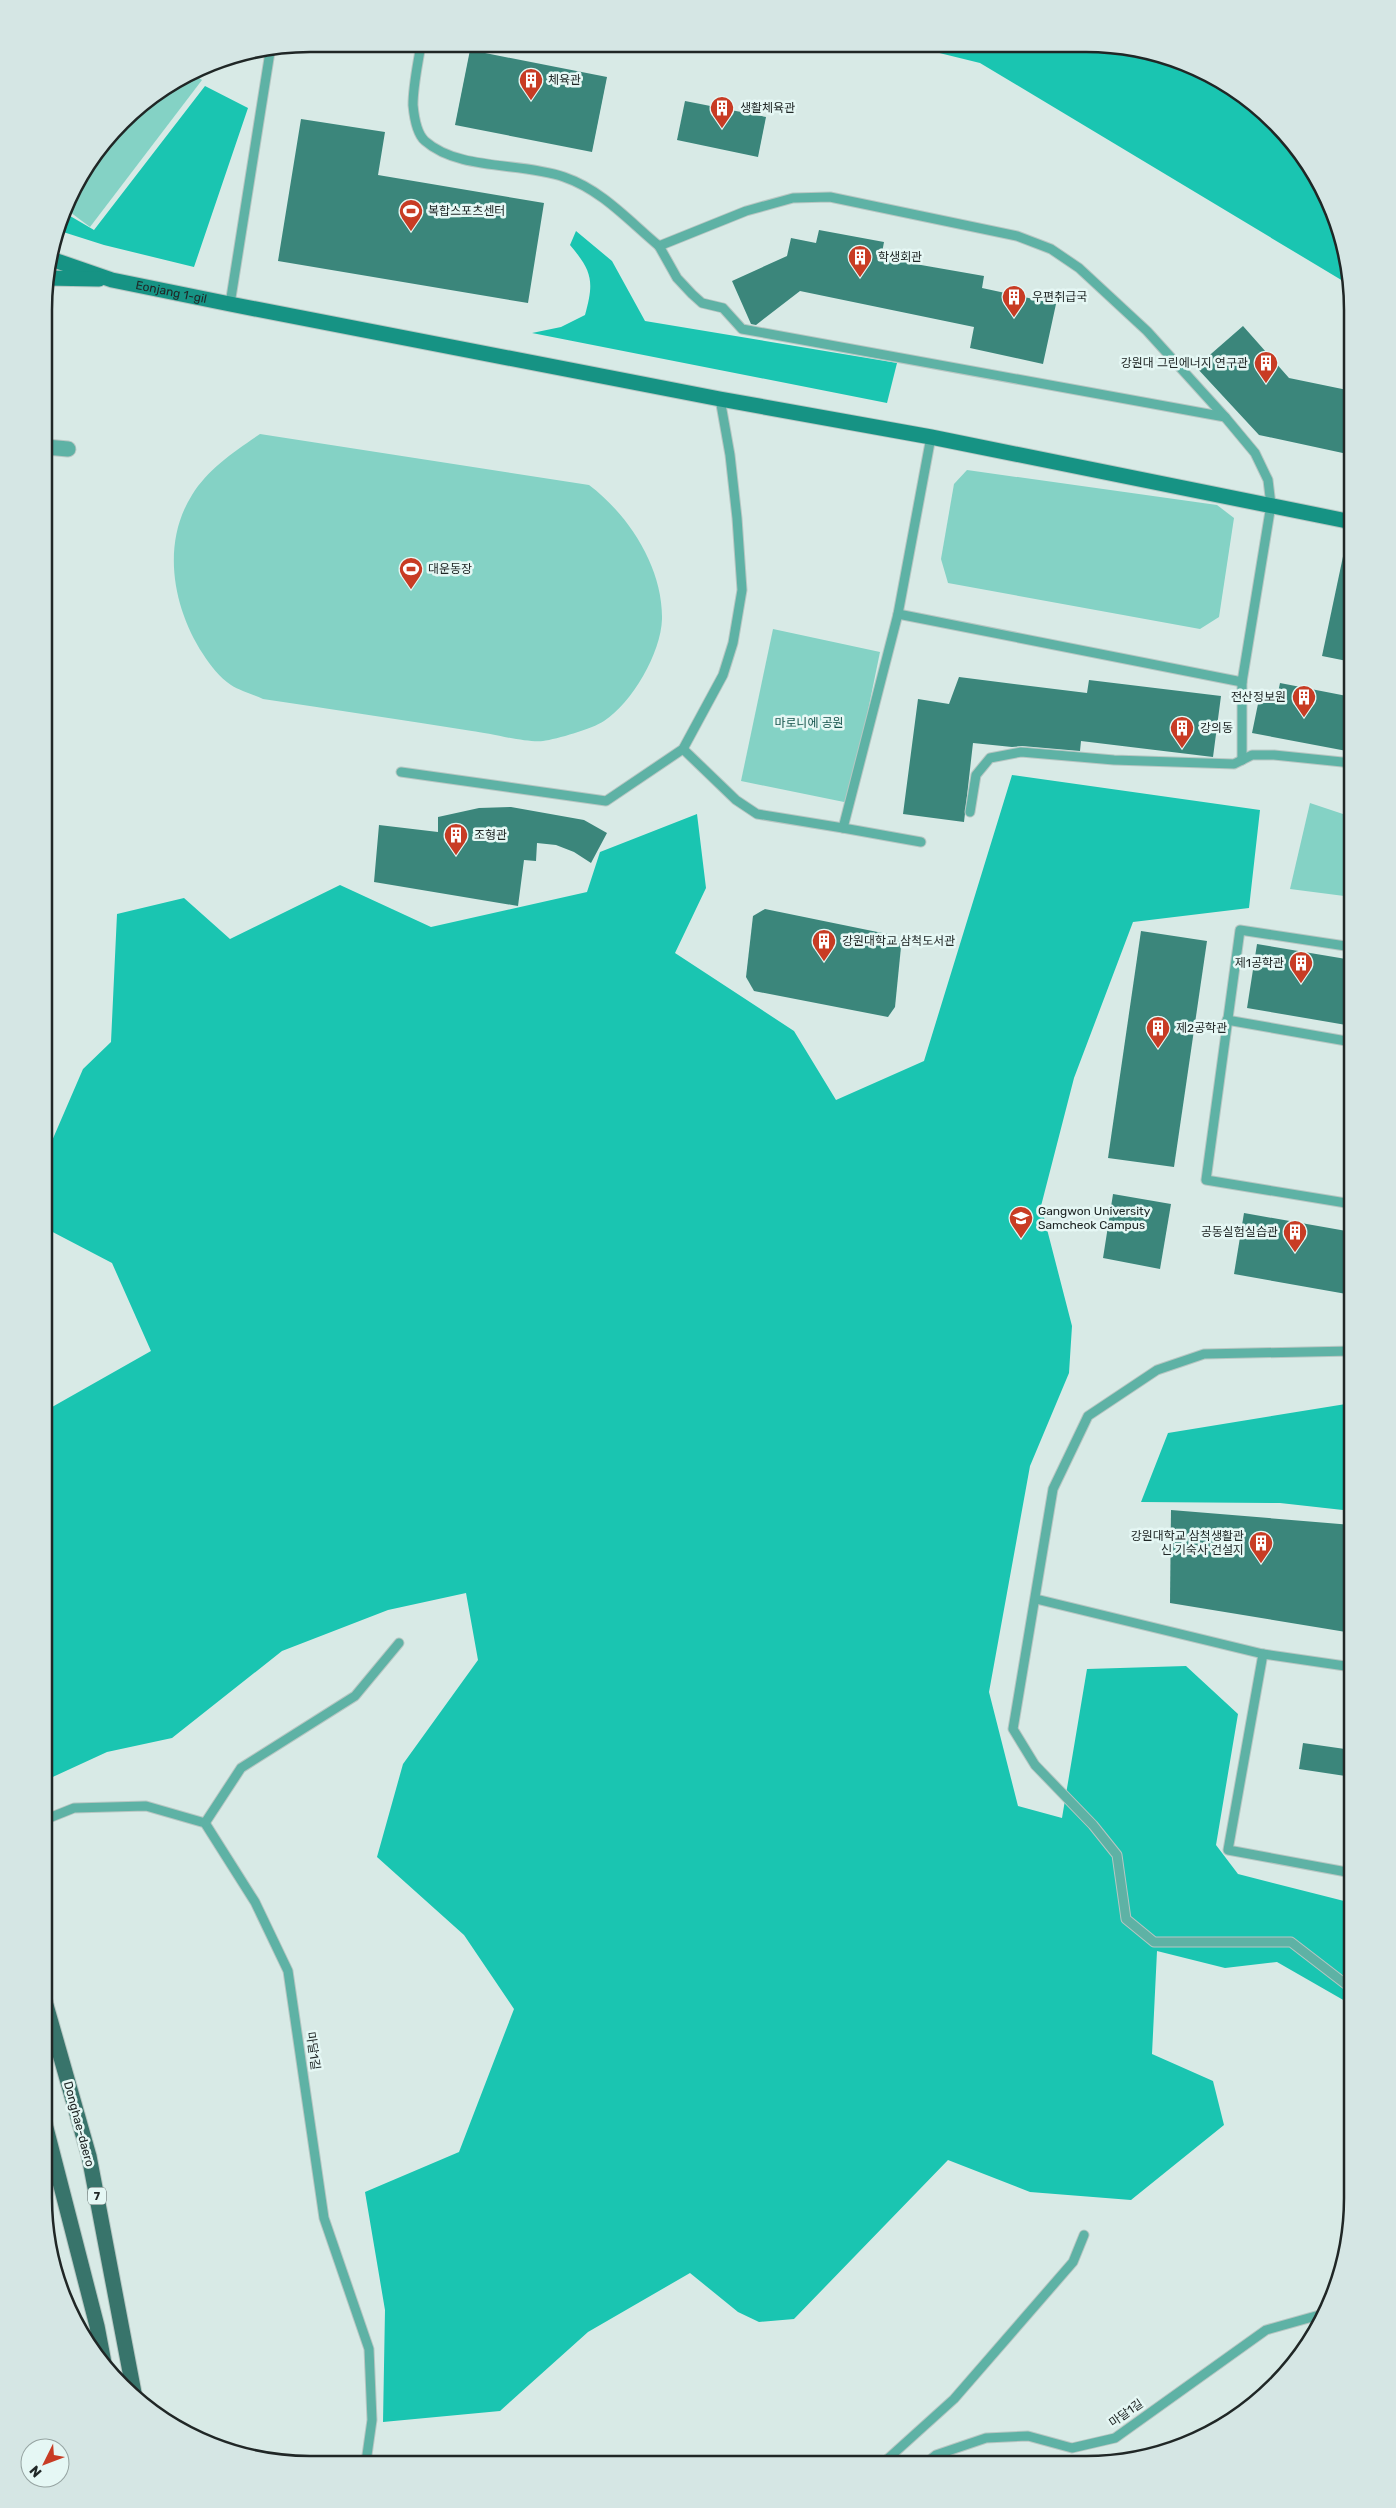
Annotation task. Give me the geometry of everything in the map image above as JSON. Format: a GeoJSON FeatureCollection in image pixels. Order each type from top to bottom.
{"type":"FeatureCollection","features":[{"type":"Feature","properties":{"kind":"main road","name":"Donghae-daero"},"geometry":{"type":"LineString","coordinates":[[52,2026],[89,2156],[132,2384]]}},
{"type":"Feature","properties":{"kind":"main road"},"geometry":{"type":"LineString","coordinates":[[52,2151],[101,2348]]}},
{"type":"Feature","properties":{"kind":"street","name":"Eonjang 1-gil"},"geometry":{"type":"LineString","coordinates":[[57,261],[112,280],[230,304],[720,399],[932,437],[1344,520]]}},
{"type":"Feature","properties":{"kind":"street","name":"Eonjang 1-gil"},"geometry":{"type":"LineString","coordinates":[[55,278],[112,280]]}},
{"type":"Feature","properties":{"kind":"street"},"geometry":{"type":"LineString","coordinates":[[52,448],[68,449]]}},
{"type":"Feature","properties":{"kind":"lane"},"geometry":{"type":"LineString","coordinates":[[420,52],[413,104],[416,126],[424,140],[442,151],[467,161],[528,168],[564,177],[593,190],[659,246],[677,278],[692,294],[702,303],[723,308],[742,329],[1226,417]]}},
{"type":"Feature","properties":{"kind":"lane"},"geometry":{"type":"LineString","coordinates":[[230,304],[269,56]]}},
{"type":"Feature","properties":{"kind":"lane"},"geometry":{"type":"LineString","coordinates":[[659,246],[746,211],[793,198],[830,197],[1017,236],[1051,249],[1079,268],[1147,331],[1226,417],[1254,453],[1268,480],[1271,505],[1242,682],[1242,760]]}},
{"type":"Feature","properties":{"kind":"lane"},"geometry":{"type":"LineString","coordinates":[[401,772],[606,801],[683,749],[724,675],[733,643],[742,590],[730,455],[720,399]]}},
{"type":"Feature","properties":{"kind":"lane"},"geometry":{"type":"LineString","coordinates":[[843,828],[898,614],[932,437]]}},
{"type":"Feature","properties":{"kind":"lane"},"geometry":{"type":"LineString","coordinates":[[898,614],[1242,682]]}},
{"type":"Feature","properties":{"kind":"lane"},"geometry":{"type":"LineString","coordinates":[[683,749],[736,800],[757,814],[921,842]]}},
{"type":"Feature","properties":{"kind":"lane"},"geometry":{"type":"LineString","coordinates":[[970,812],[976,774],[990,758],[1021,752],[1234,764],[1252,755],[1274,755],[1344,762]]}},
{"type":"Feature","properties":{"kind":"lane"},"geometry":{"type":"LineString","coordinates":[[1344,946],[1240,930],[1206,1180],[1344,1203]]}},
{"type":"Feature","properties":{"kind":"lane"},"geometry":{"type":"LineString","coordinates":[[1227,1020],[1344,1041]]}},
{"type":"Feature","properties":{"kind":"lane"},"geometry":{"type":"LineString","coordinates":[[1344,1351],[1204,1354],[1157,1370],[1088,1416],[1053,1488],[1013,1729],[1035,1765],[1093,1824],[1117,1855],[1126,1919],[1154,1942],[1291,1942],[1344,1983]]}},
{"type":"Feature","properties":{"kind":"lane"},"geometry":{"type":"LineString","coordinates":[[1036,1599],[1263,1654],[1344,1666]]}},
{"type":"Feature","properties":{"kind":"lane"},"geometry":{"type":"LineString","coordinates":[[52,1817],[74,1808],[146,1806],[205,1823],[241,1768],[354,1696],[399,1643]]}},
{"type":"Feature","properties":{"kind":"lane"},"geometry":{"type":"LineString","coordinates":[[1263,1654],[1228,1850],[1344,1872]]}},
{"type":"Feature","properties":{"kind":"lane","name":"마달1길"},"geometry":{"type":"LineString","coordinates":[[205,1823],[255,1902],[288,1971],[324,2218],[368,2349],[372,2420],[367,2456]]}},
{"type":"Feature","properties":{"kind":"lane"},"geometry":{"type":"LineString","coordinates":[[891,2456],[954,2399],[1073,2262],[1084,2234]]}},
{"type":"Feature","properties":{"kind":"lane","name":"마달1길"},"geometry":{"type":"LineString","coordinates":[[935,2456],[986,2438],[1028,2436],[1072,2448],[1115,2438],[1266,2330],[1314,2317]]}},
{"type":"Feature","properties":{"kind":"green space"},"geometry":{"type":"Polygon","coordinates":[[[935,52],[1085,52],[1136,57],[1184,72],[1229,96],[1268,128],[1300,167],[1317,197],[1330,228],[1339,260],[1341,280],[980,63],[935,52]]]}},
{"type":"Feature","properties":{"kind":"green space"},"geometry":{"type":"Polygon","coordinates":[[[199,78],[202,80],[90,227],[72,213],[96,167],[117,140],[140,117],[182,87],[199,78]]]}},
{"type":"Feature","properties":{"kind":"green space"},"geometry":{"type":"Polygon","coordinates":[[[205,86],[248,108],[194,267],[104,245],[65,232],[70,216],[94,230],[205,86]]]}},
{"type":"Feature","properties":{"kind":"green space"},"geometry":{"type":"Polygon","coordinates":[[[576,231],[612,261],[645,321],[897,363],[887,403],[532,333],[561,327],[585,315],[590,294],[590,278],[578,254],[570,245],[576,231]]]}},
{"type":"Feature","properties":{"kind":"green space"},"geometry":{"type":"Polygon","coordinates":[[[260,434],[589,485],[604,497],[630,527],[650,562],[657,581],[661,600],[662,619],[660,632],[651,661],[634,690],[614,713],[599,724],[565,736],[536,741],[263,699],[231,685],[212,667],[203,654],[184,617],[175,576],[176,534],[182,514],[198,486],[223,461],[260,434]]]}},
{"type":"Feature","properties":{"kind":"green space"},"geometry":{"type":"Polygon","coordinates":[[[967,470],[1217,505],[1234,518],[1219,617],[1200,629],[948,583],[941,559],[954,484],[967,470]]]}},
{"type":"Feature","properties":{"kind":"green space","name":"마로니에 공원"},"geometry":{"type":"Polygon","coordinates":[[[773,629],[880,652],[849,803],[741,781],[773,629]]]}},
{"type":"Feature","properties":{"kind":"green space"},"geometry":{"type":"Polygon","coordinates":[[[1012,775],[1260,810],[1249,908],[1133,922],[1074,1078],[1041,1206],[1072,1326],[1069,1373],[1030,1466],[989,1692],[1018,1806],[1062,1818],[1087,1669],[1186,1666],[1238,1714],[1216,1845],[1238,1874],[1344,1901],[1344,2000],[1277,1962],[1225,1968],[1157,1951],[1152,2054],[1213,2081],[1224,2125],[1131,2200],[1030,2192],[948,2160],[794,2319],[759,2322],[738,2312],[690,2273],[588,2332],[500,2411],[383,2422],[385,2310],[365,2192],[459,2152],[514,2009],[464,1935],[377,1857],[403,1764],[478,1660],[466,1593],[388,1610],[282,1651],[172,1738],[107,1752],[52,1777],[52,1407],[151,1351],[112,1263],[52,1232],[52,1141],[83,1069],[111,1042],[117,914],[184,898],[230,939],[340,885],[431,927],[587,892],[600,852],[697,814],[706,888],[675,953],[794,1031],[836,1100],[924,1061],[1012,775]]]}},
{"type":"Feature","properties":{"kind":"green space"},"geometry":{"type":"Polygon","coordinates":[[[1310,803],[1344,814],[1344,896],[1290,889],[1310,803]]]}},
{"type":"Feature","properties":{"kind":"green space"},"geometry":{"type":"Polygon","coordinates":[[[1344,1404],[1344,1510],[1280,1503],[1141,1502],[1168,1433],[1344,1404]]]}},
{"type":"Feature","properties":{"kind":"building","name":"체육관"},"geometry":{"type":"Polygon","coordinates":[[[470,52],[480,52],[607,77],[592,152],[455,125],[470,52]]]}},
{"type":"Feature","properties":{"kind":"building","name":"생활체육관"},"geometry":{"type":"Polygon","coordinates":[[[685,101],[766,117],[758,157],[677,140],[685,101]]]}},
{"type":"Feature","properties":{"kind":"building","name":"복합스포츠센터"},"geometry":{"type":"Polygon","coordinates":[[[301,119],[385,132],[378,175],[544,203],[528,303],[278,261],[301,119]]]}},
{"type":"Feature","properties":{"kind":"building","name":"학생회관"},"geometry":{"type":"Polygon","coordinates":[[[819,230],[884,242],[881,258],[984,276],[982,288],[1056,304],[1043,364],[970,348],[974,327],[800,291],[756,325],[751,324],[732,281],[787,256],[791,238],[816,243],[819,230]]]}},
{"type":"Feature","properties":{"kind":"building","name":"강원대 그린에너지 연구관"},"geometry":{"type":"Polygon","coordinates":[[[1243,326],[1289,378],[1344,389],[1344,453],[1259,435],[1196,367],[1243,326]]]}},
{"type":"Feature","properties":{"kind":"building"},"geometry":{"type":"Polygon","coordinates":[[[1344,552],[1344,660],[1322,656],[1344,552]]]}},
{"type":"Feature","properties":{"kind":"building","name":"강의동"},"geometry":{"type":"Polygon","coordinates":[[[959,677],[1087,693],[1089,680],[1221,696],[1213,757],[1081,741],[1080,751],[973,743],[964,822],[903,814],[918,699],[949,704],[959,677]]]}},
{"type":"Feature","properties":{"kind":"building","name":"전산정보원"},"geometry":{"type":"Polygon","coordinates":[[[1280,683],[1344,695],[1344,750],[1252,733],[1259,699],[1276,702],[1280,683]]]}},
{"type":"Feature","properties":{"kind":"building","name":"조형관"},"geometry":{"type":"Polygon","coordinates":[[[511,807],[584,820],[607,833],[591,863],[574,852],[556,845],[537,843],[536,861],[524,860],[518,906],[374,882],[379,825],[438,832],[438,817],[479,808],[511,807]]]}},
{"type":"Feature","properties":{"kind":"building","name":"강원대학교 삼척도서관"},"geometry":{"type":"Polygon","coordinates":[[[765,909],[897,936],[901,947],[895,1007],[888,1017],[754,991],[746,977],[753,916],[765,909]]]}},
{"type":"Feature","properties":{"kind":"building","name":"제2공학관"},"geometry":{"type":"Polygon","coordinates":[[[1141,931],[1207,941],[1174,1167],[1108,1158],[1141,931]]]}},
{"type":"Feature","properties":{"kind":"building","name":"제1공학관"},"geometry":{"type":"Polygon","coordinates":[[[1257,944],[1344,959],[1344,1025],[1247,1008],[1257,944]]]}},
{"type":"Feature","properties":{"kind":"building"},"geometry":{"type":"Polygon","coordinates":[[[1113,1194],[1171,1204],[1160,1269],[1103,1258],[1113,1194]]]}},
{"type":"Feature","properties":{"kind":"building","name":"공동실험실습관"},"geometry":{"type":"Polygon","coordinates":[[[1244,1213],[1344,1231],[1344,1294],[1234,1274],[1244,1213]]]}},
{"type":"Feature","properties":{"kind":"building","name":"강원대학교 삼척생활관 신 기숙사 건설지"},"geometry":{"type":"Polygon","coordinates":[[[1171,1510],[1344,1524],[1344,1632],[1170,1603],[1171,1510]]]}},
{"type":"Feature","properties":{"kind":"building"},"geometry":{"type":"Polygon","coordinates":[[[1303,1743],[1344,1749],[1344,1776],[1299,1769],[1303,1743]]]}},
{"type":"Feature","properties":{"kind":"place","name":"체육관"},"geometry":{"type":"Point","coordinates":[531,101]}},
{"type":"Feature","properties":{"kind":"place","name":"생활체육관"},"geometry":{"type":"Point","coordinates":[722,129]}},
{"type":"Feature","properties":{"kind":"place","name":"복합스포츠센터"},"geometry":{"type":"Point","coordinates":[411,232]}},
{"type":"Feature","properties":{"kind":"place","name":"학생회관"},"geometry":{"type":"Point","coordinates":[860,278]}},
{"type":"Feature","properties":{"kind":"place","name":"우편취급국"},"geometry":{"type":"Point","coordinates":[1014,318]}},
{"type":"Feature","properties":{"kind":"place","name":"강원대 그린에너지 연구관"},"geometry":{"type":"Point","coordinates":[1266,384]}},
{"type":"Feature","properties":{"kind":"place","name":"대운동장"},"geometry":{"type":"Point","coordinates":[411,590]}},
{"type":"Feature","properties":{"kind":"place","name":"전산정보원"},"geometry":{"type":"Point","coordinates":[1304,718]}},
{"type":"Feature","properties":{"kind":"place","name":"강의동"},"geometry":{"type":"Point","coordinates":[1182,749]}},
{"type":"Feature","properties":{"kind":"place","name":"조형관"},"geometry":{"type":"Point","coordinates":[456,856]}},
{"type":"Feature","properties":{"kind":"place","name":"강원대학교 삼척도서관"},"geometry":{"type":"Point","coordinates":[824,962]}},
{"type":"Feature","properties":{"kind":"place","name":"제1공학관"},"geometry":{"type":"Point","coordinates":[1301,984]}},
{"type":"Feature","properties":{"kind":"place","name":"제2공학관"},"geometry":{"type":"Point","coordinates":[1158,1049]}},
{"type":"Feature","properties":{"kind":"place","name":"Gangwon University Samcheok Campus"},"geometry":{"type":"Point","coordinates":[1021,1239]}},
{"type":"Feature","properties":{"kind":"place","name":"공동실험실습관"},"geometry":{"type":"Point","coordinates":[1295,1253]}},
{"type":"Feature","properties":{"kind":"place","name":"강원대학교 삼척생활관 신 기숙사 건설지"},"geometry":{"type":"Point","coordinates":[1261,1564]}}]}
